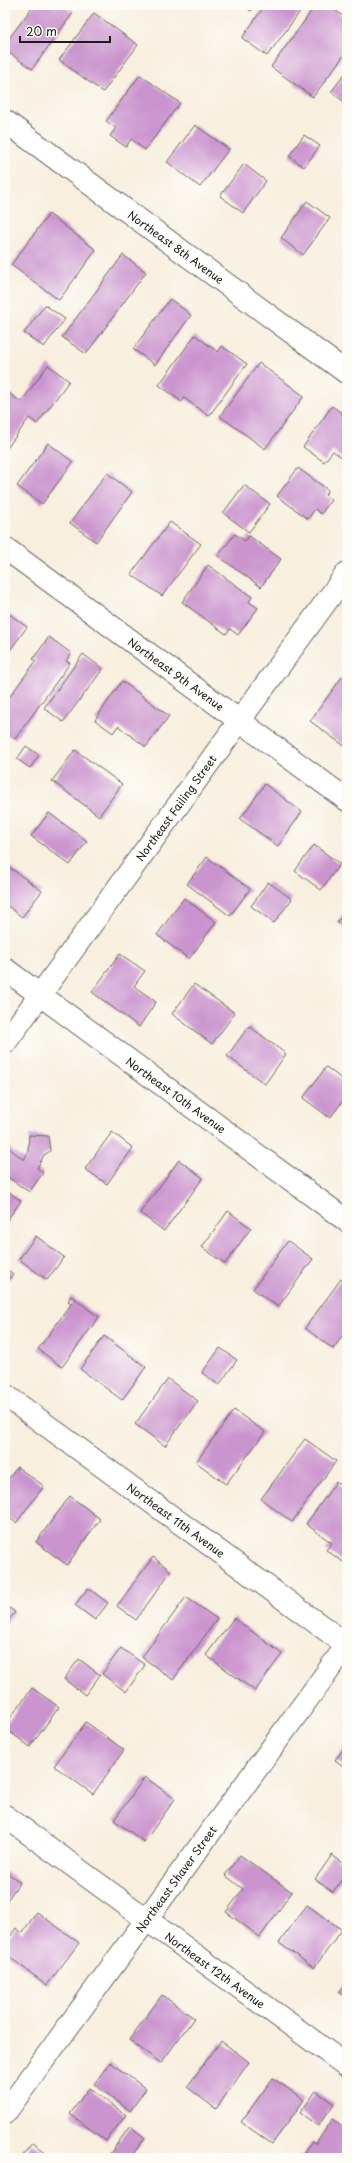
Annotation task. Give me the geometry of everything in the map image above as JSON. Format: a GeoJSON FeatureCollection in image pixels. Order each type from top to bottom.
{"type":"FeatureCollection","features":[{"type":"Feature","properties":{"kind":"street","name":"Northeast 8th Avenue"},"geometry":{"type":"LineString","coordinates":[[5,121],[347,373]]}},
{"type":"Feature","properties":{"kind":"street","name":"Northeast 9th Avenue"},"geometry":{"type":"LineString","coordinates":[[5,548],[347,800]]}},
{"type":"Feature","properties":{"kind":"street","name":"Northeast Failing Street"},"geometry":{"type":"LineString","coordinates":[[5,1043],[347,574]]}},
{"type":"Feature","properties":{"kind":"street","name":"Northeast 10th Avenue"},"geometry":{"type":"LineString","coordinates":[[5,969],[347,1221]]}},
{"type":"Feature","properties":{"kind":"street","name":"Northeast 11th Avenue"},"geometry":{"type":"LineString","coordinates":[[5,1395],[347,1645]]}},
{"type":"Feature","properties":{"kind":"street","name":"Northeast Shaver Street"},"geometry":{"type":"LineString","coordinates":[[5,2113],[347,1645]]}},
{"type":"Feature","properties":{"kind":"street","name":"Northeast 12th Avenue"},"geometry":{"type":"LineString","coordinates":[[5,1816],[347,2066]]}},
{"type":"Feature","properties":{"kind":"building"},"geometry":{"type":"Polygon","coordinates":[[[34,5],[63,5],[73,13],[32,69],[5,50],[5,44],[34,5]]]}},
{"type":"Feature","properties":{"kind":"building"},"geometry":{"type":"Polygon","coordinates":[[[243,5],[255,5],[251,11],[243,5]]]}},
{"type":"Feature","properties":{"kind":"building"},"geometry":{"type":"Polygon","coordinates":[[[265,5],[305,5],[267,56],[242,38],[265,5]]]}},
{"type":"Feature","properties":{"kind":"building"},"geometry":{"type":"Polygon","coordinates":[[[316,5],[328,5],[347,19],[347,51],[313,97],[271,67],[316,5]]]}},
{"type":"Feature","properties":{"kind":"building"},"geometry":{"type":"Polygon","coordinates":[[[94,13],[138,45],[103,92],[59,60],[94,13]]]}},
{"type":"Feature","properties":{"kind":"building"},"geometry":{"type":"Polygon","coordinates":[[[347,71],[347,104],[331,92],[347,71]]]}},
{"type":"Feature","properties":{"kind":"building"},"geometry":{"type":"Polygon","coordinates":[[[140,75],[180,103],[145,150],[131,139],[126,147],[110,136],[116,128],[106,121],[140,75]]]}},
{"type":"Feature","properties":{"kind":"building"},"geometry":{"type":"Polygon","coordinates":[[[195,125],[229,149],[200,187],[167,162],[195,125]]]}},
{"type":"Feature","properties":{"kind":"building"},"geometry":{"type":"Polygon","coordinates":[[[304,135],[320,146],[304,167],[289,156],[304,135]]]}},
{"type":"Feature","properties":{"kind":"building"},"geometry":{"type":"Polygon","coordinates":[[[244,164],[266,181],[243,213],[220,196],[244,164]]]}},
{"type":"Feature","properties":{"kind":"building"},"geometry":{"type":"Polygon","coordinates":[[[307,201],[330,218],[303,255],[281,238],[307,201]]]}},
{"type":"Feature","properties":{"kind":"building"},"geometry":{"type":"Polygon","coordinates":[[[49,214],[96,250],[59,300],[11,265],[49,214]]]}},
{"type":"Feature","properties":{"kind":"building"},"geometry":{"type":"Polygon","coordinates":[[[123,255],[146,272],[86,354],[62,337],[123,255]]]}},
{"type":"Feature","properties":{"kind":"building"},"geometry":{"type":"Polygon","coordinates":[[[170,299],[191,315],[155,365],[133,349],[170,299]]]}},
{"type":"Feature","properties":{"kind":"building"},"geometry":{"type":"Polygon","coordinates":[[[45,305],[65,319],[44,347],[24,333],[45,305]]]}},
{"type":"Feature","properties":{"kind":"building"},"geometry":{"type":"Polygon","coordinates":[[[195,335],[218,352],[222,346],[247,364],[209,416],[184,398],[182,402],[159,385],[195,335]]]}},
{"type":"Feature","properties":{"kind":"building"},"geometry":{"type":"Polygon","coordinates":[[[259,363],[304,396],[265,449],[220,416],[259,363]]]}},
{"type":"Feature","properties":{"kind":"building"},"geometry":{"type":"Polygon","coordinates":[[[48,365],[69,381],[37,424],[29,418],[5,451],[5,390],[21,402],[48,365]]]}},
{"type":"Feature","properties":{"kind":"building"},"geometry":{"type":"Polygon","coordinates":[[[332,406],[347,417],[347,461],[333,451],[324,462],[303,447],[332,406]]]}},
{"type":"Feature","properties":{"kind":"building"},"geometry":{"type":"Polygon","coordinates":[[[48,443],[73,462],[42,504],[17,486],[48,443]]]}},
{"type":"Feature","properties":{"kind":"building"},"geometry":{"type":"Polygon","coordinates":[[[298,468],[328,490],[325,495],[331,500],[321,514],[315,509],[308,519],[277,496],[298,468]]]}},
{"type":"Feature","properties":{"kind":"building"},"geometry":{"type":"Polygon","coordinates":[[[107,473],[132,492],[96,542],[70,523],[107,473]]]}},
{"type":"Feature","properties":{"kind":"building"},"geometry":{"type":"Polygon","coordinates":[[[244,485],[270,504],[249,532],[223,513],[244,485]]]}},
{"type":"Feature","properties":{"kind":"building"},"geometry":{"type":"Polygon","coordinates":[[[170,522],[201,544],[162,596],[131,574],[170,522]]]}},
{"type":"Feature","properties":{"kind":"building"},"geometry":{"type":"Polygon","coordinates":[[[235,534],[245,541],[249,536],[281,559],[261,587],[218,556],[235,534]]]}},
{"type":"Feature","properties":{"kind":"building"},"geometry":{"type":"Polygon","coordinates":[[[208,565],[252,597],[249,602],[258,608],[238,635],[230,629],[226,634],[182,602],[208,565]]]}},
{"type":"Feature","properties":{"kind":"building"},"geometry":{"type":"Polygon","coordinates":[[[5,611],[27,627],[5,657],[5,611]]]}},
{"type":"Feature","properties":{"kind":"building"},"geometry":{"type":"Polygon","coordinates":[[[49,637],[71,653],[66,661],[70,663],[15,739],[5,732],[5,703],[36,661],[33,659],[49,637]]]}},
{"type":"Feature","properties":{"kind":"building"},"geometry":{"type":"Polygon","coordinates":[[[83,654],[103,669],[63,722],[44,708],[83,654]]]}},
{"type":"Feature","properties":{"kind":"building"},"geometry":{"type":"Polygon","coordinates":[[[342,677],[347,680],[347,748],[310,721],[342,677]]]}},
{"type":"Feature","properties":{"kind":"building"},"geometry":{"type":"Polygon","coordinates":[[[122,681],[169,716],[146,747],[118,726],[113,733],[95,720],[122,681]]]}},
{"type":"Feature","properties":{"kind":"building"},"geometry":{"type":"Polygon","coordinates":[[[26,746],[39,755],[30,768],[17,759],[26,746]]]}},
{"type":"Feature","properties":{"kind":"building"},"geometry":{"type":"Polygon","coordinates":[[[75,750],[122,784],[99,816],[52,781],[75,750]]]}},
{"type":"Feature","properties":{"kind":"building"},"geometry":{"type":"Polygon","coordinates":[[[265,784],[302,812],[278,846],[240,819],[265,784]]]}},
{"type":"Feature","properties":{"kind":"building"},"geometry":{"type":"Polygon","coordinates":[[[49,813],[87,841],[70,865],[31,836],[49,813]]]}},
{"type":"Feature","properties":{"kind":"building"},"geometry":{"type":"Polygon","coordinates":[[[314,845],[340,864],[321,890],[295,871],[314,845]]]}},
{"type":"Feature","properties":{"kind":"building"},"geometry":{"type":"Polygon","coordinates":[[[207,857],[250,889],[230,916],[187,884],[207,857]]]}},
{"type":"Feature","properties":{"kind":"building"},"geometry":{"type":"Polygon","coordinates":[[[5,864],[42,891],[22,917],[5,904],[5,864]]]}},
{"type":"Feature","properties":{"kind":"building"},"geometry":{"type":"Polygon","coordinates":[[[268,882],[292,899],[274,923],[251,906],[268,882]]]}},
{"type":"Feature","properties":{"kind":"building"},"geometry":{"type":"Polygon","coordinates":[[[184,898],[216,922],[189,959],[157,935],[184,898]]]}},
{"type":"Feature","properties":{"kind":"building"},"geometry":{"type":"Polygon","coordinates":[[[347,909],[347,930],[337,922],[347,909]]]}},
{"type":"Feature","properties":{"kind":"building"},"geometry":{"type":"Polygon","coordinates":[[[120,954],[145,971],[134,986],[156,1002],[139,1027],[92,992],[120,954]]]}},
{"type":"Feature","properties":{"kind":"building"},"geometry":{"type":"Polygon","coordinates":[[[194,984],[235,1013],[212,1044],[172,1014],[194,984]]]}},
{"type":"Feature","properties":{"kind":"building"},"geometry":{"type":"Polygon","coordinates":[[[249,1026],[286,1054],[265,1084],[227,1056],[249,1026]]]}},
{"type":"Feature","properties":{"kind":"building"},"geometry":{"type":"Polygon","coordinates":[[[326,1067],[347,1083],[347,1095],[330,1118],[303,1098],[326,1067]]]}},
{"type":"Feature","properties":{"kind":"building"},"geometry":{"type":"Polygon","coordinates":[[[112,1132],[133,1148],[107,1184],[85,1169],[112,1132]]]}},
{"type":"Feature","properties":{"kind":"building"},"geometry":{"type":"Polygon","coordinates":[[[29,1135],[48,1136],[50,1151],[44,1155],[37,1168],[43,1173],[29,1192],[5,1175],[5,1145],[24,1160],[28,1152],[29,1135]]]}},
{"type":"Feature","properties":{"kind":"building"},"geometry":{"type":"Polygon","coordinates":[[[179,1160],[203,1178],[164,1231],[140,1213],[179,1160]]]}},
{"type":"Feature","properties":{"kind":"building"},"geometry":{"type":"Polygon","coordinates":[[[5,1189],[21,1201],[5,1223],[5,1189]]]}},
{"type":"Feature","properties":{"kind":"building"},"geometry":{"type":"Polygon","coordinates":[[[228,1211],[251,1228],[225,1264],[202,1247],[228,1211]]]}},
{"type":"Feature","properties":{"kind":"building"},"geometry":{"type":"Polygon","coordinates":[[[36,1236],[64,1257],[47,1280],[19,1259],[36,1236]]]}},
{"type":"Feature","properties":{"kind":"building"},"geometry":{"type":"Polygon","coordinates":[[[288,1241],[313,1259],[278,1307],[253,1289],[288,1241]]]}},
{"type":"Feature","properties":{"kind":"building"},"geometry":{"type":"Polygon","coordinates":[[[5,1268],[13,1274],[5,1284],[5,1268]]]}},
{"type":"Feature","properties":{"kind":"building"},"geometry":{"type":"Polygon","coordinates":[[[341,1279],[347,1284],[347,1330],[333,1349],[305,1328],[341,1279]]]}},
{"type":"Feature","properties":{"kind":"building"},"geometry":{"type":"Polygon","coordinates":[[[71,1296],[99,1317],[62,1367],[38,1349],[72,1303],[68,1301],[71,1296]]]}},
{"type":"Feature","properties":{"kind":"building"},"geometry":{"type":"Polygon","coordinates":[[[104,1336],[146,1367],[122,1400],[80,1369],[104,1336]]]}},
{"type":"Feature","properties":{"kind":"building"},"geometry":{"type":"Polygon","coordinates":[[[220,1348],[237,1360],[219,1385],[202,1373],[220,1348]]]}},
{"type":"Feature","properties":{"kind":"building"},"geometry":{"type":"Polygon","coordinates":[[[168,1379],[198,1401],[165,1446],[135,1424],[168,1379]]]}},
{"type":"Feature","properties":{"kind":"building"},"geometry":{"type":"Polygon","coordinates":[[[234,1410],[265,1432],[226,1484],[196,1462],[234,1410]]]}},
{"type":"Feature","properties":{"kind":"building"},"geometry":{"type":"Polygon","coordinates":[[[305,1439],[336,1461],[292,1522],[261,1499],[305,1439]]]}},
{"type":"Feature","properties":{"kind":"building"},"geometry":{"type":"Polygon","coordinates":[[[17,1467],[44,1486],[16,1523],[5,1514],[5,1484],[17,1467]]]}},
{"type":"Feature","properties":{"kind":"building"},"geometry":{"type":"Polygon","coordinates":[[[336,1482],[347,1490],[347,1557],[343,1562],[326,1550],[332,1543],[306,1524],[336,1482]]]}},
{"type":"Feature","properties":{"kind":"building"},"geometry":{"type":"Polygon","coordinates":[[[70,1496],[100,1519],[67,1565],[36,1542],[70,1496]]]}},
{"type":"Feature","properties":{"kind":"building"},"geometry":{"type":"Polygon","coordinates":[[[153,1557],[171,1571],[136,1620],[117,1606],[153,1557]]]}},
{"type":"Feature","properties":{"kind":"building"},"geometry":{"type":"Polygon","coordinates":[[[88,1588],[108,1603],[95,1620],[75,1605],[88,1588]]]}},
{"type":"Feature","properties":{"kind":"building"},"geometry":{"type":"Polygon","coordinates":[[[186,1597],[217,1619],[173,1680],[142,1657],[186,1597]]]}},
{"type":"Feature","properties":{"kind":"building"},"geometry":{"type":"Polygon","coordinates":[[[5,1605],[15,1612],[5,1626],[5,1605]]]}},
{"type":"Feature","properties":{"kind":"building"},"geometry":{"type":"Polygon","coordinates":[[[234,1618],[282,1654],[255,1691],[206,1655],[234,1618]]]}},
{"type":"Feature","properties":{"kind":"building"},"geometry":{"type":"Polygon","coordinates":[[[121,1648],[145,1665],[126,1692],[102,1674],[121,1648]]]}},
{"type":"Feature","properties":{"kind":"building"},"geometry":{"type":"Polygon","coordinates":[[[79,1659],[100,1675],[85,1695],[64,1679],[79,1659]]]}},
{"type":"Feature","properties":{"kind":"building"},"geometry":{"type":"Polygon","coordinates":[[[32,1688],[59,1707],[30,1747],[5,1728],[5,1725],[32,1688]]]}},
{"type":"Feature","properties":{"kind":"building"},"geometry":{"type":"Polygon","coordinates":[[[86,1722],[124,1750],[93,1794],[54,1766],[86,1722]]]}},
{"type":"Feature","properties":{"kind":"building"},"geometry":{"type":"Polygon","coordinates":[[[347,1744],[347,1769],[335,1760],[347,1744]]]}},
{"type":"Feature","properties":{"kind":"building"},"geometry":{"type":"Polygon","coordinates":[[[145,1777],[175,1799],[144,1842],[114,1820],[145,1777]]]}},
{"type":"Feature","properties":{"kind":"building"},"geometry":{"type":"Polygon","coordinates":[[[240,1855],[292,1892],[260,1937],[226,1912],[243,1889],[225,1875],[240,1855]]]}},
{"type":"Feature","properties":{"kind":"building"},"geometry":{"type":"Polygon","coordinates":[[[332,1855],[347,1866],[347,1872],[333,1892],[315,1879],[332,1855]]]}},
{"type":"Feature","properties":{"kind":"building"},"geometry":{"type":"Polygon","coordinates":[[[5,1871],[20,1882],[5,1903],[5,1871]]]}},
{"type":"Feature","properties":{"kind":"building"},"geometry":{"type":"Polygon","coordinates":[[[307,1905],[342,1930],[314,1968],[279,1943],[307,1905]]]}},
{"type":"Feature","properties":{"kind":"building"},"geometry":{"type":"Polygon","coordinates":[[[37,1912],[79,1943],[47,1985],[5,1954],[5,1944],[16,1928],[22,1933],[37,1912]]]}},
{"type":"Feature","properties":{"kind":"building"},"geometry":{"type":"Polygon","coordinates":[[[347,1981],[347,1997],[339,1992],[347,1981]]]}},
{"type":"Feature","properties":{"kind":"building"},"geometry":{"type":"Polygon","coordinates":[[[162,1995],[194,2018],[161,2063],[129,2040],[162,1995]]]}},
{"type":"Feature","properties":{"kind":"building"},"geometry":{"type":"Polygon","coordinates":[[[221,2041],[249,2062],[216,2109],[187,2087],[221,2041]]]}},
{"type":"Feature","properties":{"kind":"building"},"geometry":{"type":"Polygon","coordinates":[[[110,2062],[146,2089],[130,2111],[94,2084],[110,2062]]]}},
{"type":"Feature","properties":{"kind":"building"},"geometry":{"type":"Polygon","coordinates":[[[273,2078],[304,2100],[272,2144],[241,2122],[273,2078]]]}},
{"type":"Feature","properties":{"kind":"building"},"geometry":{"type":"Polygon","coordinates":[[[89,2088],[126,2115],[106,2141],[70,2114],[89,2088]]]}},
{"type":"Feature","properties":{"kind":"building"},"geometry":{"type":"Polygon","coordinates":[[[316,2091],[334,2104],[318,2126],[300,2113],[316,2091]]]}},
{"type":"Feature","properties":{"kind":"building"},"geometry":{"type":"Polygon","coordinates":[[[333,2119],[347,2130],[347,2158],[300,2158],[312,2142],[315,2144],[333,2119]]]}},
{"type":"Feature","properties":{"kind":"building"},"geometry":{"type":"Polygon","coordinates":[[[130,2126],[145,2138],[130,2158],[107,2158],[130,2126]]]}},
{"type":"Feature","properties":{"kind":"building"},"geometry":{"type":"Polygon","coordinates":[[[32,2143],[53,2158],[21,2158],[32,2143]]]}}]}
